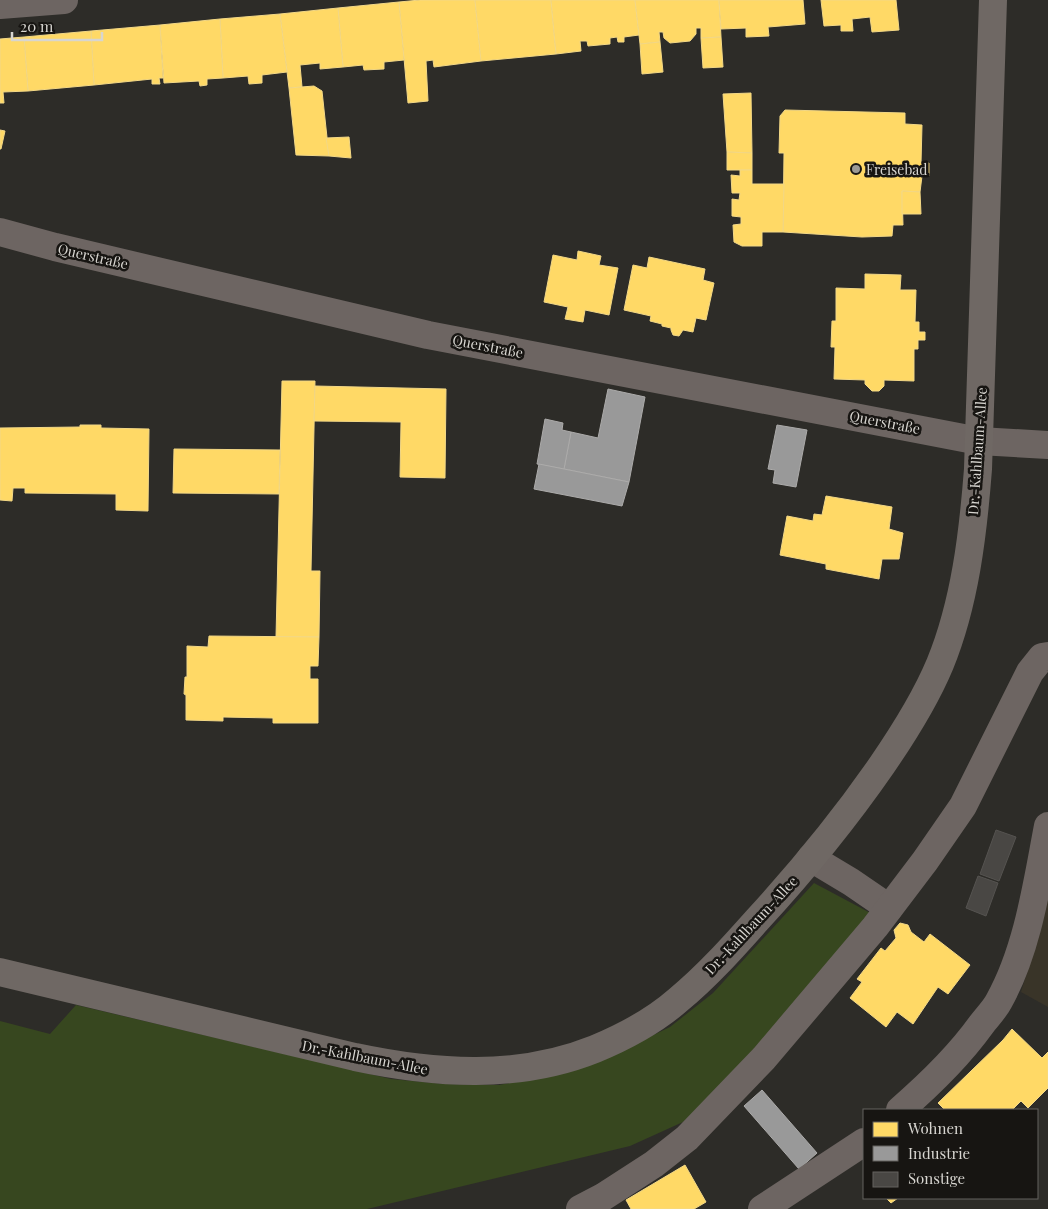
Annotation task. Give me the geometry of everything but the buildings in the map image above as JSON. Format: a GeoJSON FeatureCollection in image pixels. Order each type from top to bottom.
{"type":"FeatureCollection","features":[{"type":"Feature","properties":{"kind":"main road","name":"Dr.-Kahlbaum-Allee"},"geometry":{"type":"LineString","coordinates":[[0,972],[312,1048],[390,1064],[451,1071],[515,1069],[550,1063],[594,1050],[658,1015],[677,1001],[718,962],[811,858],[871,780],[903,734],[930,687],[954,623],[963,582],[976,497],[993,0]]}},
{"type":"Feature","properties":{"kind":"street"},"geometry":{"type":"LineString","coordinates":[[0,5],[64,0]]}},
{"type":"Feature","properties":{"kind":"street","name":"Querstraße"},"geometry":{"type":"LineString","coordinates":[[0,232],[55,247],[428,335],[979,441],[1048,445]]}},
{"type":"Feature","properties":{"kind":"street"},"geometry":{"type":"LineString","coordinates":[[580,1209],[603,1197],[654,1164],[687,1138],[764,1058],[889,908],[925,861],[963,806],[1030,672],[1042,657],[1048,656]]}},
{"type":"Feature","properties":{"kind":"street"},"geometry":{"type":"LineString","coordinates":[[901,1109],[933,1082],[966,1046],[998,1003],[1014,971],[1038,878],[1048,826]]}},
{"type":"Feature","properties":{"kind":"street"},"geometry":{"type":"LineString","coordinates":[[811,858],[889,908]]}},
{"type":"Feature","properties":{"kind":"street"},"geometry":{"type":"LineString","coordinates":[[762,1209],[863,1143]]}},
{"type":"Feature","properties":{"kind":"shaded area"},"geometry":{"type":"Polygon","coordinates":[[[1048,895],[1048,1007],[1021,992],[1043,920],[1048,895]]]}},
{"type":"Feature","properties":{"kind":"green space"},"geometry":{"type":"Polygon","coordinates":[[[814,883],[876,916],[720,1091],[683,1122],[630,1146],[367,1209],[0,1209],[0,1021],[50,1034],[76,1005],[391,1079],[444,1084],[499,1085],[558,1074],[608,1057],[670,1027],[713,993],[814,883]]]}},
{"type":"Feature","properties":{"kind":"place","name":"Freisebad"},"geometry":{"type":"Point","coordinates":[856,169]}}]}
